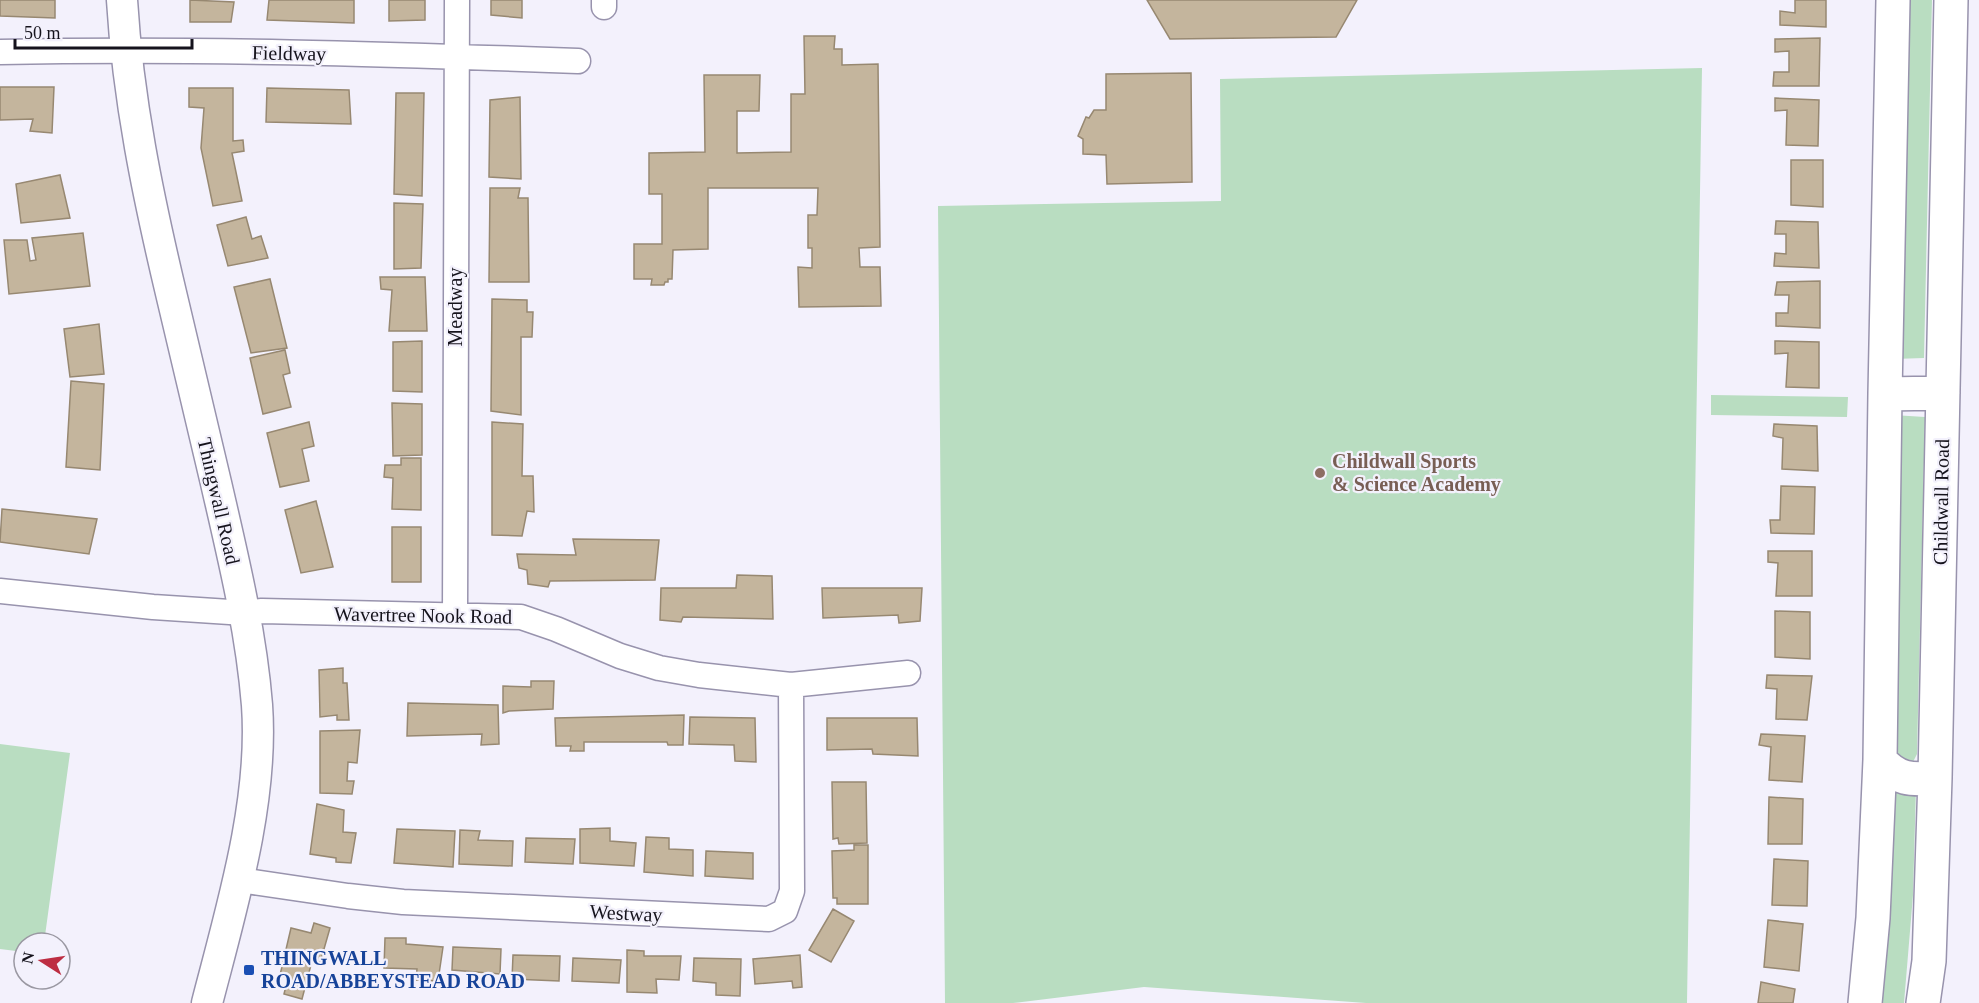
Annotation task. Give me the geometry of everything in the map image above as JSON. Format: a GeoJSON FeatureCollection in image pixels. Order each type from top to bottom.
{"type":"FeatureCollection","features":[{"type":"Feature","properties":{"kind":"main road"},"geometry":{"type":"LineString","coordinates":[[1865,1003],[1873,918],[1880,760],[1893,0]]}},
{"type":"Feature","properties":{"kind":"main road","name":"Childwall Road"},"geometry":{"type":"LineString","coordinates":[[1923,1003],[1929,961],[1935,778],[1951,0]]}},
{"type":"Feature","properties":{"kind":"main road"},"geometry":{"type":"LineString","coordinates":[[1885,394],[1943,393]]}},
{"type":"Feature","properties":{"kind":"main road"},"geometry":{"type":"LineString","coordinates":[[1880,760],[1899,776],[1912,780],[1935,778]]}},
{"type":"Feature","properties":{"kind":"street","name":"Thingwall Road"},"geometry":{"type":"LineString","coordinates":[[122,0],[125,50],[148,194],[245,613],[257,706],[256,759],[251,808],[239,880],[207,1003]]}},
{"type":"Feature","properties":{"kind":"street","name":"Meadway"},"geometry":{"type":"LineString","coordinates":[[455,614],[455,56],[457,0]]}},
{"type":"Feature","properties":{"kind":"street","name":"Fieldway"},"geometry":{"type":"LineString","coordinates":[[0,52],[125,50],[455,56],[578,61]]}},
{"type":"Feature","properties":{"kind":"street","name":"Wavertree Nook Road"},"geometry":{"type":"LineString","coordinates":[[0,591],[153,607],[245,613],[262,611],[521,617],[620,656],[659,668],[699,675],[791,684],[908,673]]}},
{"type":"Feature","properties":{"kind":"street","name":"Westway"},"geometry":{"type":"LineString","coordinates":[[239,880],[403,902],[769,919],[785,911],[792,891],[791,684]]}},
{"type":"Feature","properties":{"kind":"green space"},"geometry":{"type":"Polygon","coordinates":[[[1902,0],[1932,0],[1924,358],[1894,359],[1902,0]]]}},
{"type":"Feature","properties":{"kind":"green space","name":"Childwall Sports & Science Academy"},"geometry":{"type":"Polygon","coordinates":[[[1702,68],[1687,1003],[1366,1003],[1144,987],[1013,1003],[945,1003],[938,206],[1221,201],[1220,79],[1702,68]]]}},
{"type":"Feature","properties":{"kind":"green space"},"geometry":{"type":"Polygon","coordinates":[[[1711,395],[1848,397],[1847,417],[1711,415],[1711,395]]]}},
{"type":"Feature","properties":{"kind":"green space"},"geometry":{"type":"Polygon","coordinates":[[[1893,415],[1925,417],[1917,754],[1913,762],[1894,760],[1893,415]]]}},
{"type":"Feature","properties":{"kind":"green space"},"geometry":{"type":"Polygon","coordinates":[[[0,744],[70,753],[46,931],[12,931],[12,950],[0,949],[0,744]]]}},
{"type":"Feature","properties":{"kind":"green space"},"geometry":{"type":"Polygon","coordinates":[[[1885,780],[1916,787],[1913,895],[1904,1003],[1872,1003],[1885,780]]]}},
{"type":"Feature","properties":{"kind":"building"},"geometry":{"type":"Polygon","coordinates":[[[0,0],[55,0],[55,18],[0,16],[0,0]]]}},
{"type":"Feature","properties":{"kind":"building"},"geometry":{"type":"Polygon","coordinates":[[[190,0],[234,2],[231,22],[190,22],[190,0]]]}},
{"type":"Feature","properties":{"kind":"building"},"geometry":{"type":"Polygon","coordinates":[[[269,0],[354,0],[354,23],[267,20],[269,0]]]}},
{"type":"Feature","properties":{"kind":"building"},"geometry":{"type":"Polygon","coordinates":[[[389,0],[425,0],[425,20],[389,21],[389,0]]]}},
{"type":"Feature","properties":{"kind":"building"},"geometry":{"type":"Polygon","coordinates":[[[491,0],[522,0],[522,18],[491,15],[491,0]]]}},
{"type":"Feature","properties":{"kind":"building"},"geometry":{"type":"Polygon","coordinates":[[[1147,0],[1357,0],[1336,37],[1170,39],[1147,0]]]}},
{"type":"Feature","properties":{"kind":"building"},"geometry":{"type":"Polygon","coordinates":[[[1795,0],[1826,0],[1826,27],[1780,25],[1780,11],[1795,13],[1795,0]]]}},
{"type":"Feature","properties":{"kind":"building"},"geometry":{"type":"Polygon","coordinates":[[[804,36],[835,36],[834,49],[842,49],[842,65],[878,64],[880,247],[859,248],[860,267],[880,267],[881,306],[799,307],[798,267],[812,268],[812,248],[808,248],[808,215],[817,215],[818,188],[708,188],[708,249],[673,250],[672,279],[668,279],[664,285],[651,285],[652,279],[634,279],[634,244],[662,244],[662,194],[649,194],[649,153],[705,152],[704,75],[760,75],[759,111],[737,111],[737,153],[791,152],[791,94],[805,94],[804,36]]]}},
{"type":"Feature","properties":{"kind":"building"},"geometry":{"type":"Polygon","coordinates":[[[1820,38],[1819,86],[1773,86],[1774,72],[1789,72],[1789,51],[1775,52],[1775,39],[1820,38]]]}},
{"type":"Feature","properties":{"kind":"building"},"geometry":{"type":"Polygon","coordinates":[[[1191,73],[1192,182],[1107,184],[1106,155],[1083,154],[1083,139],[1078,136],[1086,117],[1089,118],[1094,110],[1106,110],[1106,74],[1191,73]]]}},
{"type":"Feature","properties":{"kind":"building"},"geometry":{"type":"Polygon","coordinates":[[[0,87],[54,87],[52,133],[30,131],[33,119],[0,120],[0,87]]]}},
{"type":"Feature","properties":{"kind":"building"},"geometry":{"type":"Polygon","coordinates":[[[189,88],[233,88],[233,141],[243,140],[244,151],[232,153],[242,201],[213,206],[201,148],[204,108],[189,107],[189,88]]]}},
{"type":"Feature","properties":{"kind":"building"},"geometry":{"type":"Polygon","coordinates":[[[267,88],[349,90],[351,124],[266,122],[267,88]]]}},
{"type":"Feature","properties":{"kind":"building"},"geometry":{"type":"Polygon","coordinates":[[[396,93],[424,93],[422,196],[394,194],[396,93]]]}},
{"type":"Feature","properties":{"kind":"building"},"geometry":{"type":"Polygon","coordinates":[[[520,97],[521,179],[489,177],[490,100],[520,97]]]}},
{"type":"Feature","properties":{"kind":"building"},"geometry":{"type":"Polygon","coordinates":[[[1775,98],[1819,100],[1818,146],[1786,145],[1787,110],[1775,111],[1775,98]]]}},
{"type":"Feature","properties":{"kind":"building"},"geometry":{"type":"Polygon","coordinates":[[[1791,160],[1823,160],[1823,207],[1791,205],[1791,160]]]}},
{"type":"Feature","properties":{"kind":"building"},"geometry":{"type":"Polygon","coordinates":[[[60,175],[70,218],[21,223],[16,184],[60,175]]]}},
{"type":"Feature","properties":{"kind":"building"},"geometry":{"type":"Polygon","coordinates":[[[490,188],[520,188],[518,198],[528,198],[529,282],[489,282],[490,188]]]}},
{"type":"Feature","properties":{"kind":"building"},"geometry":{"type":"Polygon","coordinates":[[[394,203],[423,204],[421,268],[394,269],[394,203]]]}},
{"type":"Feature","properties":{"kind":"building"},"geometry":{"type":"Polygon","coordinates":[[[246,217],[252,239],[261,236],[268,258],[228,266],[217,225],[246,217]]]}},
{"type":"Feature","properties":{"kind":"building"},"geometry":{"type":"Polygon","coordinates":[[[1776,221],[1818,222],[1819,268],[1774,266],[1775,253],[1786,254],[1786,234],[1775,234],[1776,221]]]}},
{"type":"Feature","properties":{"kind":"building"},"geometry":{"type":"Polygon","coordinates":[[[83,233],[90,286],[9,294],[4,240],[27,240],[30,261],[36,260],[32,238],[83,233]]]}},
{"type":"Feature","properties":{"kind":"building"},"geometry":{"type":"Polygon","coordinates":[[[380,277],[425,277],[427,331],[389,331],[392,290],[381,289],[380,277]]]}},
{"type":"Feature","properties":{"kind":"building"},"geometry":{"type":"Polygon","coordinates":[[[270,279],[287,348],[251,353],[234,287],[270,279]]]}},
{"type":"Feature","properties":{"kind":"building"},"geometry":{"type":"Polygon","coordinates":[[[1820,281],[1820,328],[1776,326],[1776,313],[1788,313],[1789,295],[1775,295],[1777,282],[1820,281]]]}},
{"type":"Feature","properties":{"kind":"building"},"geometry":{"type":"Polygon","coordinates":[[[492,299],[527,300],[527,312],[533,312],[532,337],[521,337],[521,415],[491,411],[492,299]]]}},
{"type":"Feature","properties":{"kind":"building"},"geometry":{"type":"Polygon","coordinates":[[[99,324],[104,374],[70,377],[64,329],[99,324]]]}},
{"type":"Feature","properties":{"kind":"building"},"geometry":{"type":"Polygon","coordinates":[[[422,341],[422,392],[393,391],[393,342],[422,341]]]}},
{"type":"Feature","properties":{"kind":"building"},"geometry":{"type":"Polygon","coordinates":[[[1775,341],[1819,342],[1819,388],[1786,387],[1788,353],[1775,354],[1775,341]]]}},
{"type":"Feature","properties":{"kind":"building"},"geometry":{"type":"Polygon","coordinates":[[[285,350],[290,373],[283,375],[291,407],[263,414],[250,358],[285,350]]]}},
{"type":"Feature","properties":{"kind":"building"},"geometry":{"type":"Polygon","coordinates":[[[71,381],[104,384],[100,470],[66,467],[71,381]]]}},
{"type":"Feature","properties":{"kind":"building"},"geometry":{"type":"Polygon","coordinates":[[[392,403],[422,404],[422,455],[393,456],[392,403]]]}},
{"type":"Feature","properties":{"kind":"building"},"geometry":{"type":"Polygon","coordinates":[[[309,422],[314,446],[302,449],[309,481],[280,487],[267,433],[309,422]]]}},
{"type":"Feature","properties":{"kind":"building"},"geometry":{"type":"Polygon","coordinates":[[[492,422],[523,424],[522,476],[533,476],[534,512],[527,511],[522,536],[492,535],[492,422]]]}},
{"type":"Feature","properties":{"kind":"building"},"geometry":{"type":"Polygon","coordinates":[[[1774,424],[1817,426],[1818,471],[1782,469],[1783,438],[1773,436],[1774,424]]]}},
{"type":"Feature","properties":{"kind":"building"},"geometry":{"type":"Polygon","coordinates":[[[401,458],[421,458],[421,510],[392,509],[393,478],[384,477],[385,465],[401,465],[401,458]]]}},
{"type":"Feature","properties":{"kind":"building"},"geometry":{"type":"Polygon","coordinates":[[[1781,486],[1815,487],[1814,534],[1771,533],[1770,520],[1780,520],[1781,486]]]}},
{"type":"Feature","properties":{"kind":"building"},"geometry":{"type":"Polygon","coordinates":[[[316,501],[333,567],[301,573],[285,510],[316,501]]]}},
{"type":"Feature","properties":{"kind":"building"},"geometry":{"type":"Polygon","coordinates":[[[2,509],[97,519],[89,554],[0,542],[2,509]]]}},
{"type":"Feature","properties":{"kind":"building"},"geometry":{"type":"Polygon","coordinates":[[[392,527],[421,527],[421,582],[392,582],[392,527]]]}},
{"type":"Feature","properties":{"kind":"building"},"geometry":{"type":"Polygon","coordinates":[[[573,539],[659,540],[655,580],[550,581],[548,587],[528,584],[527,570],[519,568],[517,554],[576,555],[573,539]]]}},
{"type":"Feature","properties":{"kind":"building"},"geometry":{"type":"Polygon","coordinates":[[[1768,551],[1812,551],[1812,596],[1776,596],[1778,563],[1768,562],[1768,551]]]}},
{"type":"Feature","properties":{"kind":"building"},"geometry":{"type":"Polygon","coordinates":[[[737,575],[772,576],[773,619],[683,617],[681,622],[660,620],[661,588],[736,588],[737,575]]]}},
{"type":"Feature","properties":{"kind":"building"},"geometry":{"type":"Polygon","coordinates":[[[822,588],[922,588],[920,621],[899,623],[898,615],[823,618],[822,588]]]}},
{"type":"Feature","properties":{"kind":"building"},"geometry":{"type":"Polygon","coordinates":[[[1775,611],[1810,612],[1810,659],[1775,657],[1775,611]]]}},
{"type":"Feature","properties":{"kind":"building"},"geometry":{"type":"Polygon","coordinates":[[[343,668],[343,683],[347,683],[349,720],[337,720],[337,715],[320,717],[319,670],[343,668]]]}},
{"type":"Feature","properties":{"kind":"building"},"geometry":{"type":"Polygon","coordinates":[[[1767,675],[1812,676],[1807,720],[1776,719],[1777,689],[1766,688],[1767,675]]]}},
{"type":"Feature","properties":{"kind":"building"},"geometry":{"type":"Polygon","coordinates":[[[531,681],[554,681],[553,709],[503,713],[503,686],[531,687],[531,681]]]}},
{"type":"Feature","properties":{"kind":"building"},"geometry":{"type":"Polygon","coordinates":[[[408,703],[498,705],[499,744],[481,745],[482,734],[407,736],[408,703]]]}},
{"type":"Feature","properties":{"kind":"building"},"geometry":{"type":"Polygon","coordinates":[[[684,715],[683,745],[668,745],[667,742],[584,742],[584,751],[570,751],[571,746],[556,746],[555,718],[684,715]]]}},
{"type":"Feature","properties":{"kind":"building"},"geometry":{"type":"Polygon","coordinates":[[[690,717],[755,718],[756,762],[735,761],[734,745],[689,744],[690,717]]]}},
{"type":"Feature","properties":{"kind":"building"},"geometry":{"type":"Polygon","coordinates":[[[827,718],[917,718],[918,756],[873,754],[872,749],[827,750],[827,718]]]}},
{"type":"Feature","properties":{"kind":"building"},"geometry":{"type":"Polygon","coordinates":[[[360,730],[357,763],[348,762],[347,781],[354,781],[352,794],[320,793],[320,731],[360,730]]]}},
{"type":"Feature","properties":{"kind":"building"},"geometry":{"type":"Polygon","coordinates":[[[1761,734],[1805,736],[1802,782],[1769,780],[1771,747],[1759,745],[1761,734]]]}},
{"type":"Feature","properties":{"kind":"building"},"geometry":{"type":"Polygon","coordinates":[[[832,782],[866,782],[867,843],[839,844],[838,838],[833,839],[832,782]]]}},
{"type":"Feature","properties":{"kind":"building"},"geometry":{"type":"Polygon","coordinates":[[[1769,797],[1803,799],[1802,844],[1768,844],[1769,797]]]}},
{"type":"Feature","properties":{"kind":"building"},"geometry":{"type":"Polygon","coordinates":[[[317,804],[344,810],[343,832],[356,833],[351,863],[336,862],[336,858],[310,854],[317,804]]]}},
{"type":"Feature","properties":{"kind":"building"},"geometry":{"type":"Polygon","coordinates":[[[610,828],[610,841],[636,843],[634,866],[580,863],[580,829],[610,828]]]}},
{"type":"Feature","properties":{"kind":"building"},"geometry":{"type":"Polygon","coordinates":[[[397,829],[455,831],[453,867],[394,863],[397,829]]]}},
{"type":"Feature","properties":{"kind":"building"},"geometry":{"type":"Polygon","coordinates":[[[460,830],[480,831],[478,840],[513,841],[512,866],[459,864],[460,830]]]}},
{"type":"Feature","properties":{"kind":"building"},"geometry":{"type":"Polygon","coordinates":[[[646,837],[669,838],[669,849],[693,850],[693,876],[644,872],[646,837]]]}},
{"type":"Feature","properties":{"kind":"building"},"geometry":{"type":"Polygon","coordinates":[[[526,838],[575,839],[573,864],[525,862],[526,838]]]}},
{"type":"Feature","properties":{"kind":"building"},"geometry":{"type":"Polygon","coordinates":[[[854,845],[868,845],[868,904],[837,904],[837,898],[833,898],[832,851],[854,850],[854,845]]]}},
{"type":"Feature","properties":{"kind":"building"},"geometry":{"type":"Polygon","coordinates":[[[706,851],[753,853],[753,879],[705,876],[706,851]]]}},
{"type":"Feature","properties":{"kind":"building"},"geometry":{"type":"Polygon","coordinates":[[[1774,859],[1808,861],[1807,906],[1772,905],[1774,859]]]}},
{"type":"Feature","properties":{"kind":"building"},"geometry":{"type":"Polygon","coordinates":[[[833,909],[854,921],[831,962],[809,950],[833,909]]]}},
{"type":"Feature","properties":{"kind":"building"},"geometry":{"type":"Polygon","coordinates":[[[1768,920],[1803,924],[1799,971],[1764,967],[1768,920]]]}},
{"type":"Feature","properties":{"kind":"building"},"geometry":{"type":"Polygon","coordinates":[[[314,923],[330,928],[320,963],[312,961],[302,999],[284,994],[288,978],[280,975],[291,928],[311,933],[314,923]]]}},
{"type":"Feature","properties":{"kind":"building"},"geometry":{"type":"Polygon","coordinates":[[[385,938],[406,938],[406,944],[443,947],[438,981],[416,980],[417,969],[384,968],[385,938]]]}},
{"type":"Feature","properties":{"kind":"building"},"geometry":{"type":"Polygon","coordinates":[[[453,947],[501,949],[500,974],[452,970],[453,947]]]}},
{"type":"Feature","properties":{"kind":"building"},"geometry":{"type":"Polygon","coordinates":[[[627,950],[644,951],[644,956],[681,956],[679,980],[656,979],[657,993],[627,992],[627,950]]]}},
{"type":"Feature","properties":{"kind":"building"},"geometry":{"type":"Polygon","coordinates":[[[513,955],[560,956],[559,981],[512,979],[513,955]]]}},
{"type":"Feature","properties":{"kind":"building"},"geometry":{"type":"Polygon","coordinates":[[[800,955],[802,987],[793,988],[792,981],[755,984],[753,959],[800,955]]]}},
{"type":"Feature","properties":{"kind":"building"},"geometry":{"type":"Polygon","coordinates":[[[573,958],[621,960],[619,983],[572,981],[573,958]]]}},
{"type":"Feature","properties":{"kind":"building"},"geometry":{"type":"Polygon","coordinates":[[[694,958],[741,959],[740,996],[716,995],[716,983],[693,981],[694,958]]]}},
{"type":"Feature","properties":{"kind":"building"},"geometry":{"type":"Polygon","coordinates":[[[1761,982],[1795,989],[1793,1003],[1758,1003],[1761,982]]]}},
{"type":"Feature","properties":{"kind":"place","name":"Childwall Sports & Science Academy"},"geometry":{"type":"Point","coordinates":[1320,473]}},
{"type":"Feature","properties":{"kind":"place","name":"THINGWALL ROAD/ABBEYSTEAD ROAD"},"geometry":{"type":"Point","coordinates":[249,970]}}]}
